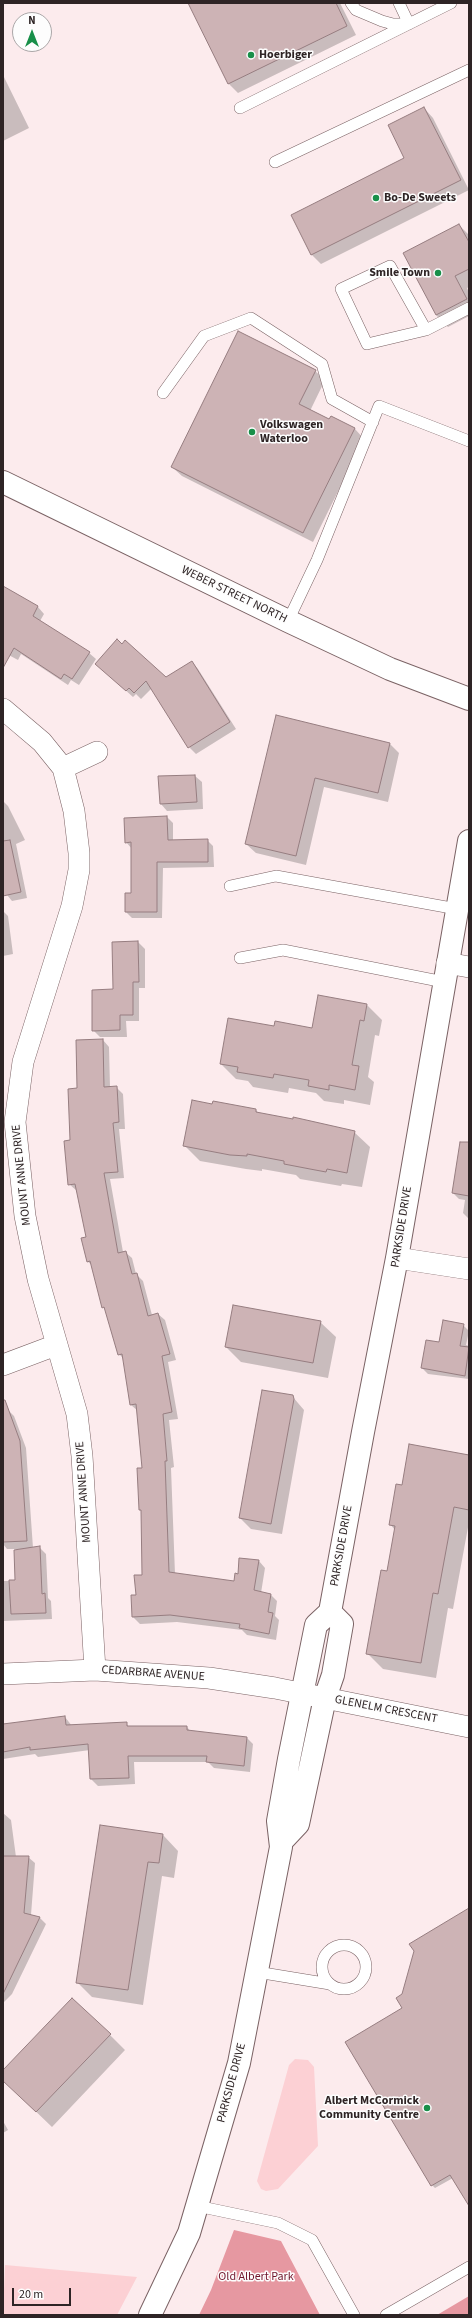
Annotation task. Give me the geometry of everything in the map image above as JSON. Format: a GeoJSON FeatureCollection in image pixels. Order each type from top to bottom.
{"type":"FeatureCollection","features":[{"type":"Feature","properties":{"kind":"street","name":"WEBER STREET NORTH"},"geometry":{"type":"LineString","coordinates":[[3,482],[390,669],[469,699]]}},
{"type":"Feature","properties":{"kind":"street","name":"MOUNT ANNE DRIVE"},"geometry":{"type":"LineString","coordinates":[[3,709],[42,742],[63,768],[74,811],[79,870],[72,906],[9,1105],[25,1216],[38,1279],[77,1414],[82,1456],[95,1670]]}},
{"type":"Feature","properties":{"kind":"street"},"geometry":{"type":"LineString","coordinates":[[63,768],[97,752]]}},
{"type":"Feature","properties":{"kind":"street","name":"PARKSIDE DRIVE"},"geometry":{"type":"LineString","coordinates":[[150,2315],[189,2233],[240,2063],[282,1841],[278,1821],[316,1625],[330,1612],[363,1432],[398,1258],[445,973],[469,841]]}},
{"type":"Feature","properties":{"kind":"street"},"geometry":{"type":"LineString","coordinates":[[445,973],[469,967]]}},
{"type":"Feature","properties":{"kind":"street"},"geometry":{"type":"LineString","coordinates":[[398,1258],[469,1269]]}},
{"type":"Feature","properties":{"kind":"street"},"geometry":{"type":"LineString","coordinates":[[3,1365],[56,1345]]}},
{"type":"Feature","properties":{"kind":"street"},"geometry":{"type":"LineString","coordinates":[[282,1841],[298,1824],[325,1698],[333,1676],[342,1624],[330,1612]]}},
{"type":"Feature","properties":{"kind":"street","name":"CEDARBRAE AVENUE"},"geometry":{"type":"LineString","coordinates":[[3,1674],[95,1670],[209,1678],[302,1694]]}},
{"type":"Feature","properties":{"kind":"street","name":"GLENELM CRESCENT"},"geometry":{"type":"LineString","coordinates":[[302,1694],[469,1727]]}},
{"type":"Feature","properties":{"kind":"lane"},"geometry":{"type":"LineString","coordinates":[[351,3],[356,10],[382,21],[393,24],[409,24]]}},
{"type":"Feature","properties":{"kind":"lane"},"geometry":{"type":"LineString","coordinates":[[399,3],[409,24]]}},
{"type":"Feature","properties":{"kind":"lane"},"geometry":{"type":"LineString","coordinates":[[240,108],[451,3]]}},
{"type":"Feature","properties":{"kind":"lane"},"geometry":{"type":"LineString","coordinates":[[275,162],[469,70]]}},
{"type":"Feature","properties":{"kind":"lane"},"geometry":{"type":"LineString","coordinates":[[426,330],[390,266],[341,289],[368,344],[426,330],[469,308]]}},
{"type":"Feature","properties":{"kind":"lane"},"geometry":{"type":"LineString","coordinates":[[163,392],[204,336],[250,318],[322,364],[332,399],[373,422]]}},
{"type":"Feature","properties":{"kind":"lane"},"geometry":{"type":"LineString","coordinates":[[288,621],[317,560],[379,406],[469,440]]}},
{"type":"Feature","properties":{"kind":"lane"},"geometry":{"type":"LineString","coordinates":[[230,886],[276,876],[456,909]]}},
{"type":"Feature","properties":{"kind":"lane"},"geometry":{"type":"LineString","coordinates":[[240,958],[283,950],[445,973]]}},
{"type":"Feature","properties":{"kind":"lane"},"geometry":{"type":"LineString","coordinates":[[258,1972],[330,1984],[343,1989],[357,1985],[366,1973],[365,1958],[362,1952],[349,1945],[342,1944],[329,1951],[322,1964],[322,1971],[330,1984]]}},
{"type":"Feature","properties":{"kind":"lane"},"geometry":{"type":"LineString","coordinates":[[197,2206],[278,2223],[312,2240],[354,2315]]}},
{"type":"Feature","properties":{"kind":"lane"},"geometry":{"type":"LineString","coordinates":[[386,2315],[469,2267]]}},
{"type":"Feature","properties":{"kind":"shaded area"},"geometry":{"type":"Polygon","coordinates":[[[295,2059],[308,2060],[314,2067],[318,2146],[278,2189],[266,2191],[261,2189],[257,2181],[289,2065],[295,2059]]]}},
{"type":"Feature","properties":{"kind":"shaded area"},"geometry":{"type":"Polygon","coordinates":[[[5,2265],[137,2277],[117,2315],[3,2315],[5,2265]]]}},
{"type":"Feature","properties":{"kind":"green space","name":"Old Albert Park"},"geometry":{"type":"Polygon","coordinates":[[[234,2230],[281,2241],[320,2315],[199,2315],[211,2290],[234,2230]]]}},
{"type":"Feature","properties":{"kind":"green space"},"geometry":{"type":"Polygon","coordinates":[[[469,2296],[469,2315],[437,2315],[469,2296]]]}},
{"type":"Feature","properties":{"kind":"building","name":"Hoerbiger"},"geometry":{"type":"Polygon","coordinates":[[[188,3],[336,3],[347,26],[228,84],[188,3]]]}},
{"type":"Feature","properties":{"kind":"building","name":"Bo-De Sweets"},"geometry":{"type":"Polygon","coordinates":[[[424,107],[461,180],[311,255],[291,215],[404,158],[388,125],[424,107]]]}},
{"type":"Feature","properties":{"kind":"building","name":"Smile Town"},"geometry":{"type":"Polygon","coordinates":[[[459,224],[469,242],[469,269],[455,276],[467,299],[436,315],[403,253],[459,224]]]}},
{"type":"Feature","properties":{"kind":"building","name":"Volkswagen Waterloo"},"geometry":{"type":"Polygon","coordinates":[[[238,331],[316,370],[299,404],[329,419],[331,416],[355,428],[303,533],[171,467],[238,331]]]}},
{"type":"Feature","properties":{"kind":"building"},"geometry":{"type":"Polygon","coordinates":[[[3,586],[38,606],[33,616],[90,652],[72,679],[64,674],[61,679],[14,648],[3,668],[3,586]]]}},
{"type":"Feature","properties":{"kind":"building"},"geometry":{"type":"Polygon","coordinates":[[[117,639],[122,644],[125,640],[166,677],[192,661],[230,722],[188,748],[146,681],[134,693],[129,688],[126,691],[95,664],[117,639]]]}},
{"type":"Feature","properties":{"kind":"building"},"geometry":{"type":"Polygon","coordinates":[[[276,715],[390,743],[378,793],[315,778],[296,856],[245,844],[276,715]]]}},
{"type":"Feature","properties":{"kind":"building"},"geometry":{"type":"Polygon","coordinates":[[[195,775],[197,802],[160,804],[158,776],[195,775]]]}},
{"type":"Feature","properties":{"kind":"building"},"geometry":{"type":"Polygon","coordinates":[[[167,816],[168,840],[208,839],[208,862],[157,862],[157,912],[125,912],[125,893],[131,893],[131,842],[125,843],[124,818],[167,816]]]}},
{"type":"Feature","properties":{"kind":"building"},"geometry":{"type":"Polygon","coordinates":[[[10,840],[21,892],[3,896],[3,841],[10,840]]]}},
{"type":"Feature","properties":{"kind":"building"},"geometry":{"type":"Polygon","coordinates":[[[138,941],[139,982],[133,982],[133,1015],[120,1015],[120,1030],[92,1031],[92,990],[113,989],[112,942],[138,941]]]}},
{"type":"Feature","properties":{"kind":"building"},"geometry":{"type":"Polygon","coordinates":[[[318,995],[367,1004],[364,1021],[360,1020],[352,1065],[359,1066],[355,1090],[329,1085],[329,1090],[308,1086],[309,1080],[274,1074],[273,1078],[237,1072],[238,1067],[220,1064],[228,1018],[274,1026],[275,1021],[312,1028],[318,995]]]}},
{"type":"Feature","properties":{"kind":"building"},"geometry":{"type":"Polygon","coordinates":[[[103,1039],[104,1087],[117,1086],[119,1122],[113,1123],[118,1172],[104,1173],[118,1253],[126,1251],[132,1274],[137,1273],[148,1316],[158,1313],[170,1354],[162,1356],[172,1412],[163,1414],[167,1461],[165,1461],[169,1572],[234,1581],[235,1573],[238,1574],[239,1558],[259,1560],[254,1590],[271,1594],[268,1612],[273,1613],[269,1634],[239,1628],[240,1624],[170,1615],[132,1617],[131,1595],[136,1595],[134,1575],[142,1575],[141,1510],[139,1510],[137,1468],[142,1468],[136,1404],[130,1405],[122,1354],[118,1355],[104,1307],[102,1308],[90,1261],[87,1262],[81,1238],[86,1237],[75,1184],[68,1185],[64,1141],[70,1140],[68,1089],[77,1088],[76,1040],[103,1039]]]}},
{"type":"Feature","properties":{"kind":"building"},"geometry":{"type":"Polygon","coordinates":[[[192,1100],[212,1104],[213,1101],[256,1109],[256,1112],[293,1119],[293,1117],[355,1131],[347,1173],[327,1169],[326,1172],[310,1169],[284,1164],[284,1161],[247,1154],[247,1156],[230,1155],[183,1146],[192,1100]]]}},
{"type":"Feature","properties":{"kind":"building"},"geometry":{"type":"Polygon","coordinates":[[[460,1142],[469,1142],[469,1196],[452,1193],[460,1142]]]}},
{"type":"Feature","properties":{"kind":"building"},"geometry":{"type":"Polygon","coordinates":[[[233,1305],[321,1321],[313,1363],[225,1347],[233,1305]]]}},
{"type":"Feature","properties":{"kind":"building"},"geometry":{"type":"Polygon","coordinates":[[[443,1320],[464,1324],[460,1346],[469,1347],[465,1376],[421,1368],[426,1340],[439,1342],[443,1320]]]}},
{"type":"Feature","properties":{"kind":"building"},"geometry":{"type":"Polygon","coordinates":[[[262,1390],[293,1395],[294,1399],[271,1524],[239,1518],[262,1390]]]}},
{"type":"Feature","properties":{"kind":"building"},"geometry":{"type":"Polygon","coordinates":[[[3,1400],[5,1400],[20,1441],[27,1541],[3,1542],[3,1400]]]}},
{"type":"Feature","properties":{"kind":"building"},"geometry":{"type":"Polygon","coordinates":[[[409,1444],[469,1455],[469,1510],[454,1507],[438,1594],[433,1593],[421,1663],[366,1654],[381,1570],[387,1571],[395,1526],[389,1525],[396,1484],[402,1485],[409,1444]]]}},
{"type":"Feature","properties":{"kind":"building"},"geometry":{"type":"Polygon","coordinates":[[[40,1546],[42,1594],[45,1593],[46,1613],[11,1614],[9,1580],[15,1580],[14,1550],[40,1546]]]}},
{"type":"Feature","properties":{"kind":"building"},"geometry":{"type":"Polygon","coordinates":[[[65,1716],[66,1725],[127,1722],[127,1726],[187,1726],[187,1730],[247,1737],[244,1766],[206,1762],[207,1756],[128,1756],[129,1778],[90,1779],[88,1744],[30,1750],[30,1747],[3,1752],[3,1724],[65,1716]]]}},
{"type":"Feature","properties":{"kind":"building"},"geometry":{"type":"Polygon","coordinates":[[[100,1825],[163,1834],[159,1863],[148,1862],[128,1990],[76,1983],[100,1825]]]}},
{"type":"Feature","properties":{"kind":"building"},"geometry":{"type":"Polygon","coordinates":[[[3,1856],[29,1856],[24,1913],[40,1917],[3,1994],[3,1856]]]}},
{"type":"Feature","properties":{"kind":"building","name":"Albert McCormick Community Centre"},"geometry":{"type":"Polygon","coordinates":[[[469,1908],[469,2206],[450,2175],[431,2186],[345,2042],[402,2008],[396,1998],[402,1994],[414,1951],[409,1944],[469,1908]]]}},
{"type":"Feature","properties":{"kind":"building"},"geometry":{"type":"Polygon","coordinates":[[[72,1998],[111,2034],[36,2112],[3,2081],[3,2070],[72,1998]]]}},
{"type":"Feature","properties":{"kind":"place","name":"Hoerbiger"},"geometry":{"type":"Point","coordinates":[251,55]}},
{"type":"Feature","properties":{"kind":"place","name":"Bo-De Sweets"},"geometry":{"type":"Point","coordinates":[376,198]}},
{"type":"Feature","properties":{"kind":"place","name":"Smile Town"},"geometry":{"type":"Point","coordinates":[438,273]}},
{"type":"Feature","properties":{"kind":"place","name":"Volkswagen Waterloo"},"geometry":{"type":"Point","coordinates":[252,432]}},
{"type":"Feature","properties":{"kind":"place","name":"Albert McCormick Community Centre"},"geometry":{"type":"Point","coordinates":[427,2108]}}]}
